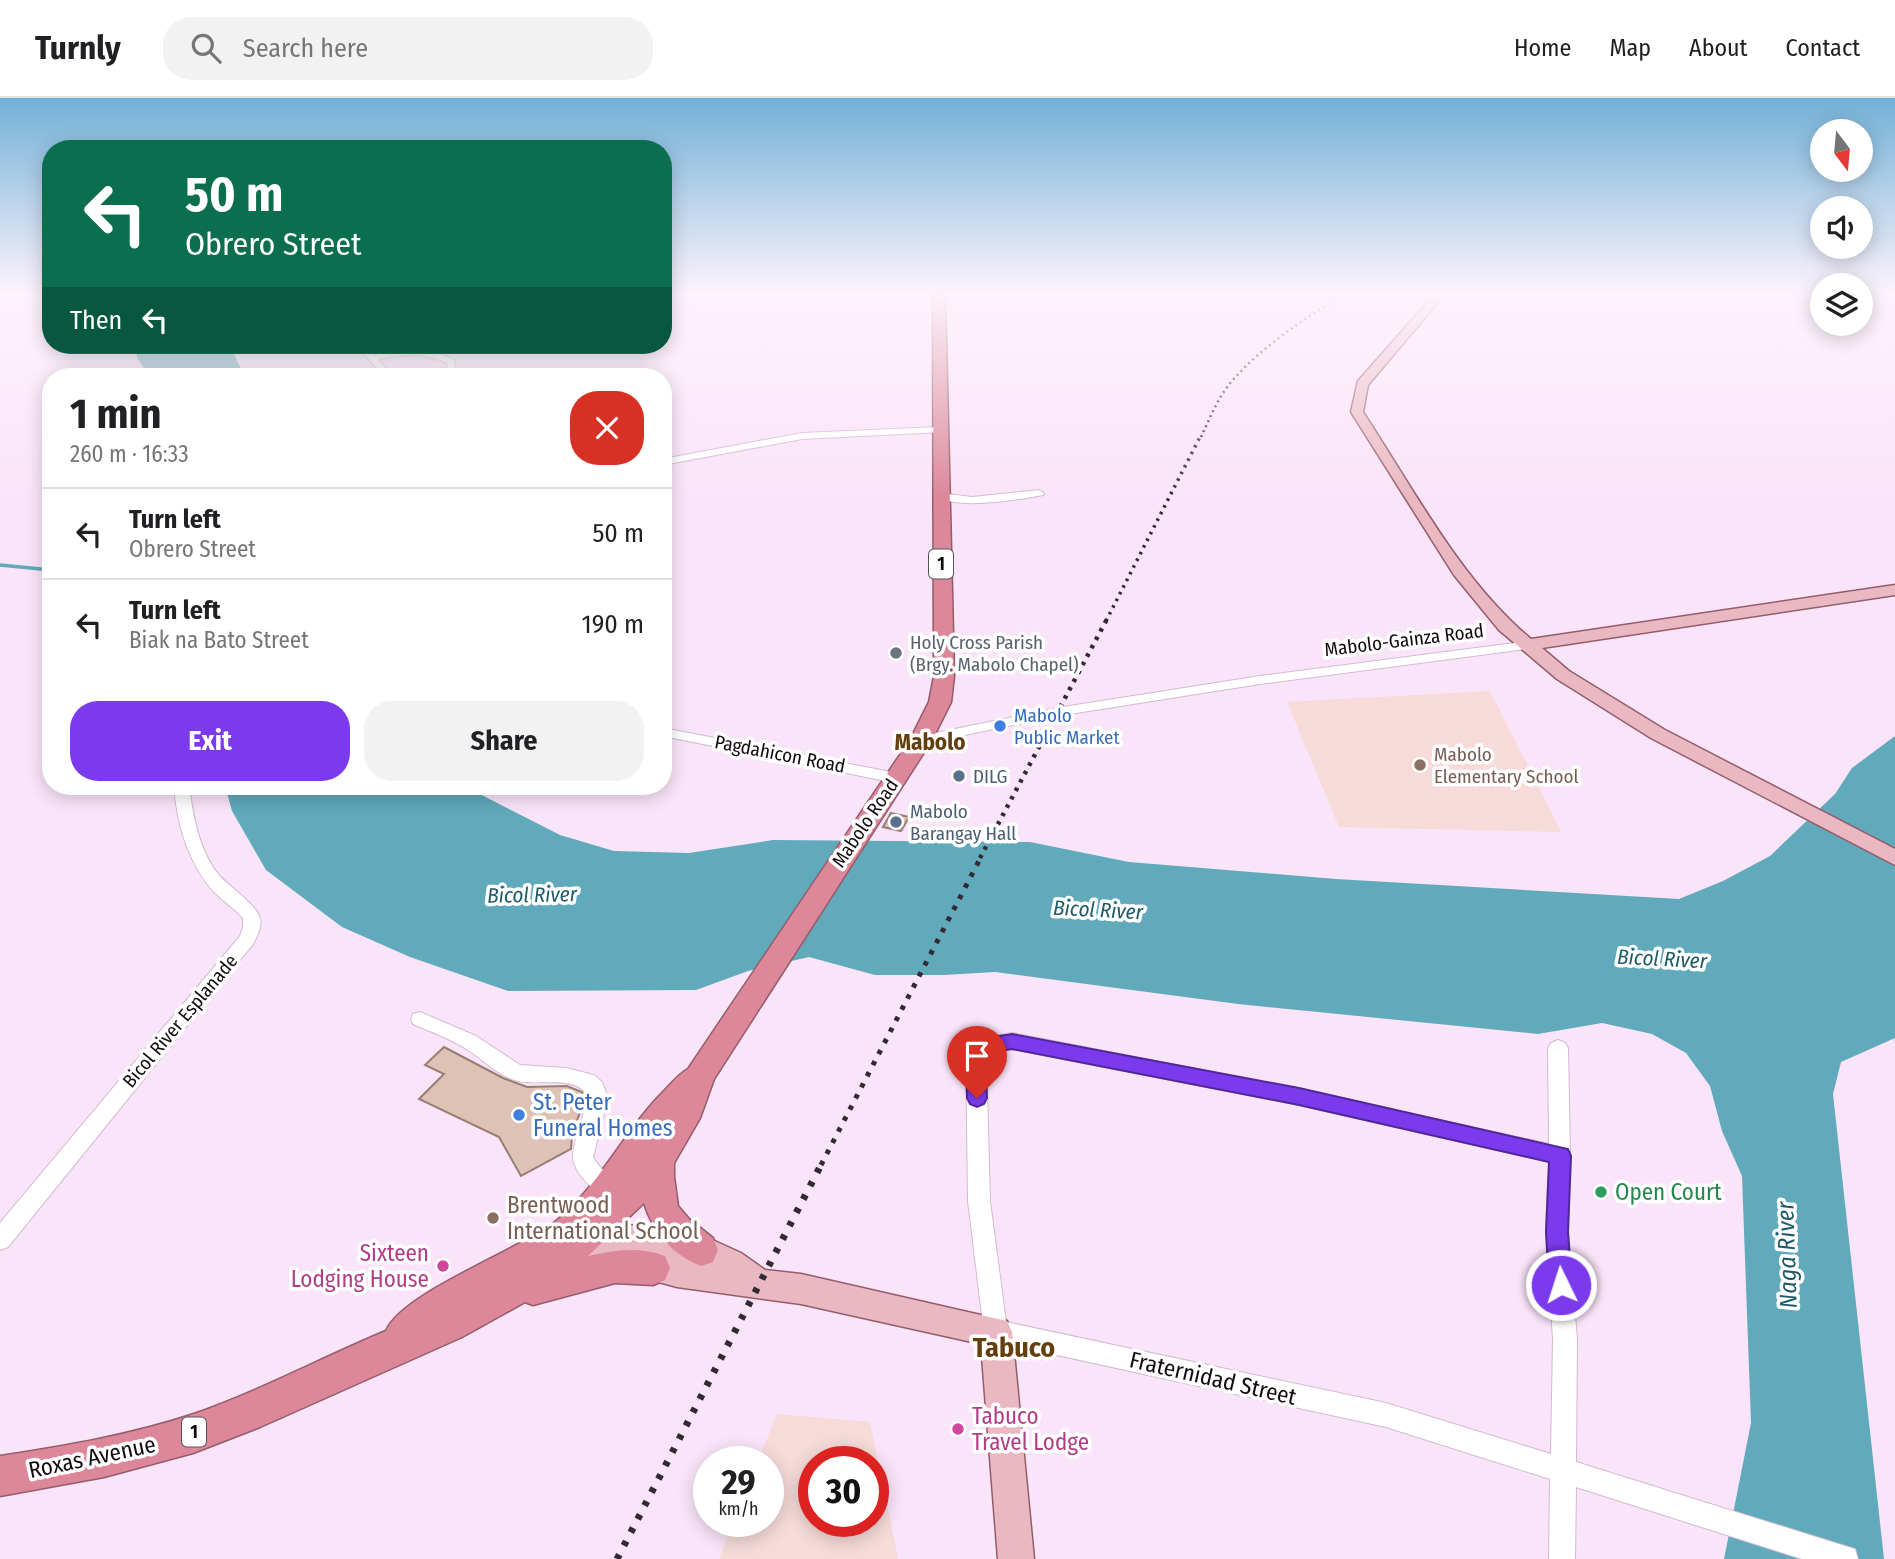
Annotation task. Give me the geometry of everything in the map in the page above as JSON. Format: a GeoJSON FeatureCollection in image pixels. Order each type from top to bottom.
{"type":"FeatureCollection","features":[{"type":"Feature","properties":{"kind":"highway","name":"Mabolo Road"},"geometry":{"type":"LineString","coordinates":[[580,1232],[658,1160],[684,1118],[701,1074],[934,716],[944,688],[939,362]]}},
{"type":"Feature","properties":{"kind":"highway","name":"Mabolo Road"},"geometry":{"type":"LineString","coordinates":[[580,1232],[663,1112],[701,1074]]}},
{"type":"Feature","properties":{"kind":"highway"},"geometry":{"type":"LineString","coordinates":[[658,1160],[657,1193],[665,1219],[676,1232],[701,1250]]}},
{"type":"Feature","properties":{"kind":"highway","name":"Roxas Avenue"},"geometry":{"type":"LineString","coordinates":[[0,1476],[91,1461],[166,1442],[292,1395],[377,1354],[451,1323],[549,1268],[580,1232]]}},
{"type":"Feature","properties":{"kind":"highway","name":"Roxas Avenue"},"geometry":{"type":"LineString","coordinates":[[377,1354],[440,1306],[580,1232]]}},
{"type":"Feature","properties":{"kind":"highway"},"geometry":{"type":"LineString","coordinates":[[482,1305],[595,1270],[615,1266],[653,1268]]}},
{"type":"Feature","properties":{"kind":"main road"},"geometry":{"type":"LineString","coordinates":[[1381,362],[1362,384],[1357,412],[1460,572],[1492,612],[1563,675],[1658,734],[1895,858]]}},
{"type":"Feature","properties":{"kind":"main road","name":"Mabolo-Gainza Road"},"geometry":{"type":"LineString","coordinates":[[1529,645],[1895,590]]}},
{"type":"Feature","properties":{"kind":"main road"},"geometry":{"type":"LineString","coordinates":[[580,1232],[614,1256],[653,1268],[758,1283]]}},
{"type":"Feature","properties":{"kind":"main road","name":"Fraternidad Street"},"geometry":{"type":"LineString","coordinates":[[580,1232],[701,1250],[745,1271],[758,1283],[878,1304],[996,1332]]}},
{"type":"Feature","properties":{"kind":"main road"},"geometry":{"type":"LineString","coordinates":[[996,1332],[1016,1559]]}},
{"type":"Feature","properties":{"kind":"street"},"geometry":{"type":"LineString","coordinates":[[672,460],[802,436],[939,430]]}},
{"type":"Feature","properties":{"kind":"street"},"geometry":{"type":"LineString","coordinates":[[940,496],[972,500],[1039,493]]}},
{"type":"Feature","properties":{"kind":"street","name":"Mabolo-Gainza Road"},"geometry":{"type":"LineString","coordinates":[[920,740],[1057,712],[1260,680],[1529,645]]}},
{"type":"Feature","properties":{"kind":"street","name":"Pagdahicon Road"},"geometry":{"type":"LineString","coordinates":[[672,734],[896,778]]}},
{"type":"Feature","properties":{"kind":"street","name":"Bicol River Esplanade"},"geometry":{"type":"LineString","coordinates":[[0,1240],[247,939],[252,927],[251,916],[219,887],[202,863],[190,834],[183,795]]}},
{"type":"Feature","properties":{"kind":"street"},"geometry":{"type":"LineString","coordinates":[[420,1019],[471,1042],[493,1060],[517,1073],[576,1077],[591,1082],[598,1098],[583,1157],[588,1169],[608,1188]]}},
{"type":"Feature","properties":{"kind":"street"},"geometry":{"type":"LineString","coordinates":[[996,1332],[979,1201],[976,1046],[1012,1041],[1299,1097],[1560,1156]]}},
{"type":"Feature","properties":{"kind":"street"},"geometry":{"type":"LineString","coordinates":[[1558,1048],[1560,1156],[1557,1232],[1565,1339],[1562,1559]]}},
{"type":"Feature","properties":{"kind":"street","name":"Fraternidad Street"},"geometry":{"type":"LineString","coordinates":[[996,1332],[1386,1415],[1845,1559]]}},
{"type":"Feature","properties":{"kind":"shaded area","name":"Mabolo Elementary School"},"geometry":{"type":"Polygon","coordinates":[[[1490,691],[1561,832],[1339,827],[1287,702],[1490,691]]]}},
{"type":"Feature","properties":{"kind":"shaded area"},"geometry":{"type":"Polygon","coordinates":[[[777,1414],[870,1422],[875,1446],[798,1446],[798,1537],[889,1537],[889,1515],[898,1559],[719,1559],[728,1537],[784,1537],[784,1446],[764,1446],[777,1414]]]}},
{"type":"Feature","properties":{"kind":"water"},"geometry":{"type":"Polygon","coordinates":[[[140,362],[238,362],[240,368],[144,368],[140,362]]]}},
{"type":"Feature","properties":{"kind":"water"},"geometry":{"type":"Polygon","coordinates":[[[1895,736],[1895,1038],[1841,1062],[1833,1094],[1884,1559],[1724,1559],[1751,1423],[1742,1176],[1722,1131],[1710,1086],[1686,1053],[1652,1034],[1602,1023],[1538,1034],[1238,1004],[995,972],[875,975],[809,957],[748,971],[696,990],[508,991],[410,957],[342,927],[266,870],[232,811],[228,795],[482,795],[560,835],[614,851],[689,853],[773,840],[1030,842],[1129,862],[1336,879],[1679,899],[1723,881],[1770,856],[1835,794],[1852,768],[1895,736]]]}},
{"type":"Feature","properties":{"kind":"building","name":"Mabolo Barangay Hall"},"geometry":{"type":"Polygon","coordinates":[[[891,813],[909,817],[901,831],[883,827],[891,813]]]}},
{"type":"Feature","properties":{"kind":"building","name":"St. Peter Funeral Homes"},"geometry":{"type":"Polygon","coordinates":[[[444,1047],[503,1078],[527,1087],[567,1086],[582,1092],[585,1098],[572,1135],[571,1149],[521,1176],[499,1137],[419,1099],[444,1074],[425,1065],[444,1047]]]}},
{"type":"Feature","properties":{"kind":"waterway"},"geometry":{"type":"LineString","coordinates":[[0,565],[42,569]]}},
{"type":"Feature","properties":{"kind":"railway"},"geometry":{"type":"LineString","coordinates":[[1201,437],[1223,394],[1250,362]]}},
{"type":"Feature","properties":{"kind":"railway"},"geometry":{"type":"LineString","coordinates":[[1106,621],[1201,435]]}},
{"type":"Feature","properties":{"kind":"railway"},"geometry":{"type":"LineString","coordinates":[[980,858],[1107,619]]}},
{"type":"Feature","properties":{"kind":"railway"},"geometry":{"type":"LineString","coordinates":[[821,1165],[981,857]]}},
{"type":"Feature","properties":{"kind":"railway"},"geometry":{"type":"LineString","coordinates":[[617,1559],[822,1163]]}},
{"type":"Feature","properties":{"kind":"place","name":"Holy Cross Parish (Brgy. Mabolo Chapel)"},"geometry":{"type":"Point","coordinates":[896,653]}},
{"type":"Feature","properties":{"kind":"place","name":"Mabolo Public Market"},"geometry":{"type":"Point","coordinates":[1000,726]}},
{"type":"Feature","properties":{"kind":"place","name":"Mabolo Elementary School"},"geometry":{"type":"Point","coordinates":[1420,765]}},
{"type":"Feature","properties":{"kind":"place","name":"DILG"},"geometry":{"type":"Point","coordinates":[959,776]}},
{"type":"Feature","properties":{"kind":"place","name":"Mabolo Barangay Hall"},"geometry":{"type":"Point","coordinates":[896,822]}},
{"type":"Feature","properties":{"kind":"place","name":"St. Peter Funeral Homes"},"geometry":{"type":"Point","coordinates":[519,1115]}},
{"type":"Feature","properties":{"kind":"place","name":"Open Court"},"geometry":{"type":"Point","coordinates":[1601,1192]}},
{"type":"Feature","properties":{"kind":"place","name":"Brentwood International School"},"geometry":{"type":"Point","coordinates":[493,1218]}},
{"type":"Feature","properties":{"kind":"place","name":"Sixteen Lodging House"},"geometry":{"type":"Point","coordinates":[443,1266]}},
{"type":"Feature","properties":{"kind":"place","name":"Tabuco Travel Lodge"},"geometry":{"type":"Point","coordinates":[958,1429]}},
{"type":"Feature","properties":{"kind":"district","name":"Mabolo"},"geometry":{"type":"Point","coordinates":[930,742]}},
{"type":"Feature","properties":{"kind":"district","name":"Tabuco"},"geometry":{"type":"Point","coordinates":[1014,1347]}},
{"type":"Feature","properties":{"kind":"route"},"geometry":{"type":"LineString","coordinates":[[977,1098],[976,1046],[1012,1041],[1299,1097],[1560,1156],[1557,1232],[1561,1285]]}},
{"type":"Feature","properties":{"kind":"water label","name":"Bicol River"},"geometry":{"type":"Point","coordinates":[532,895]}},
{"type":"Feature","properties":{"kind":"water label","name":"Bicol River"},"geometry":{"type":"Point","coordinates":[1098,910]}},
{"type":"Feature","properties":{"kind":"water label","name":"Bicol River"},"geometry":{"type":"Point","coordinates":[1662,959]}},
{"type":"Feature","properties":{"kind":"water label","name":"Naga River"},"geometry":{"type":"Point","coordinates":[1787,1255]}}]}
